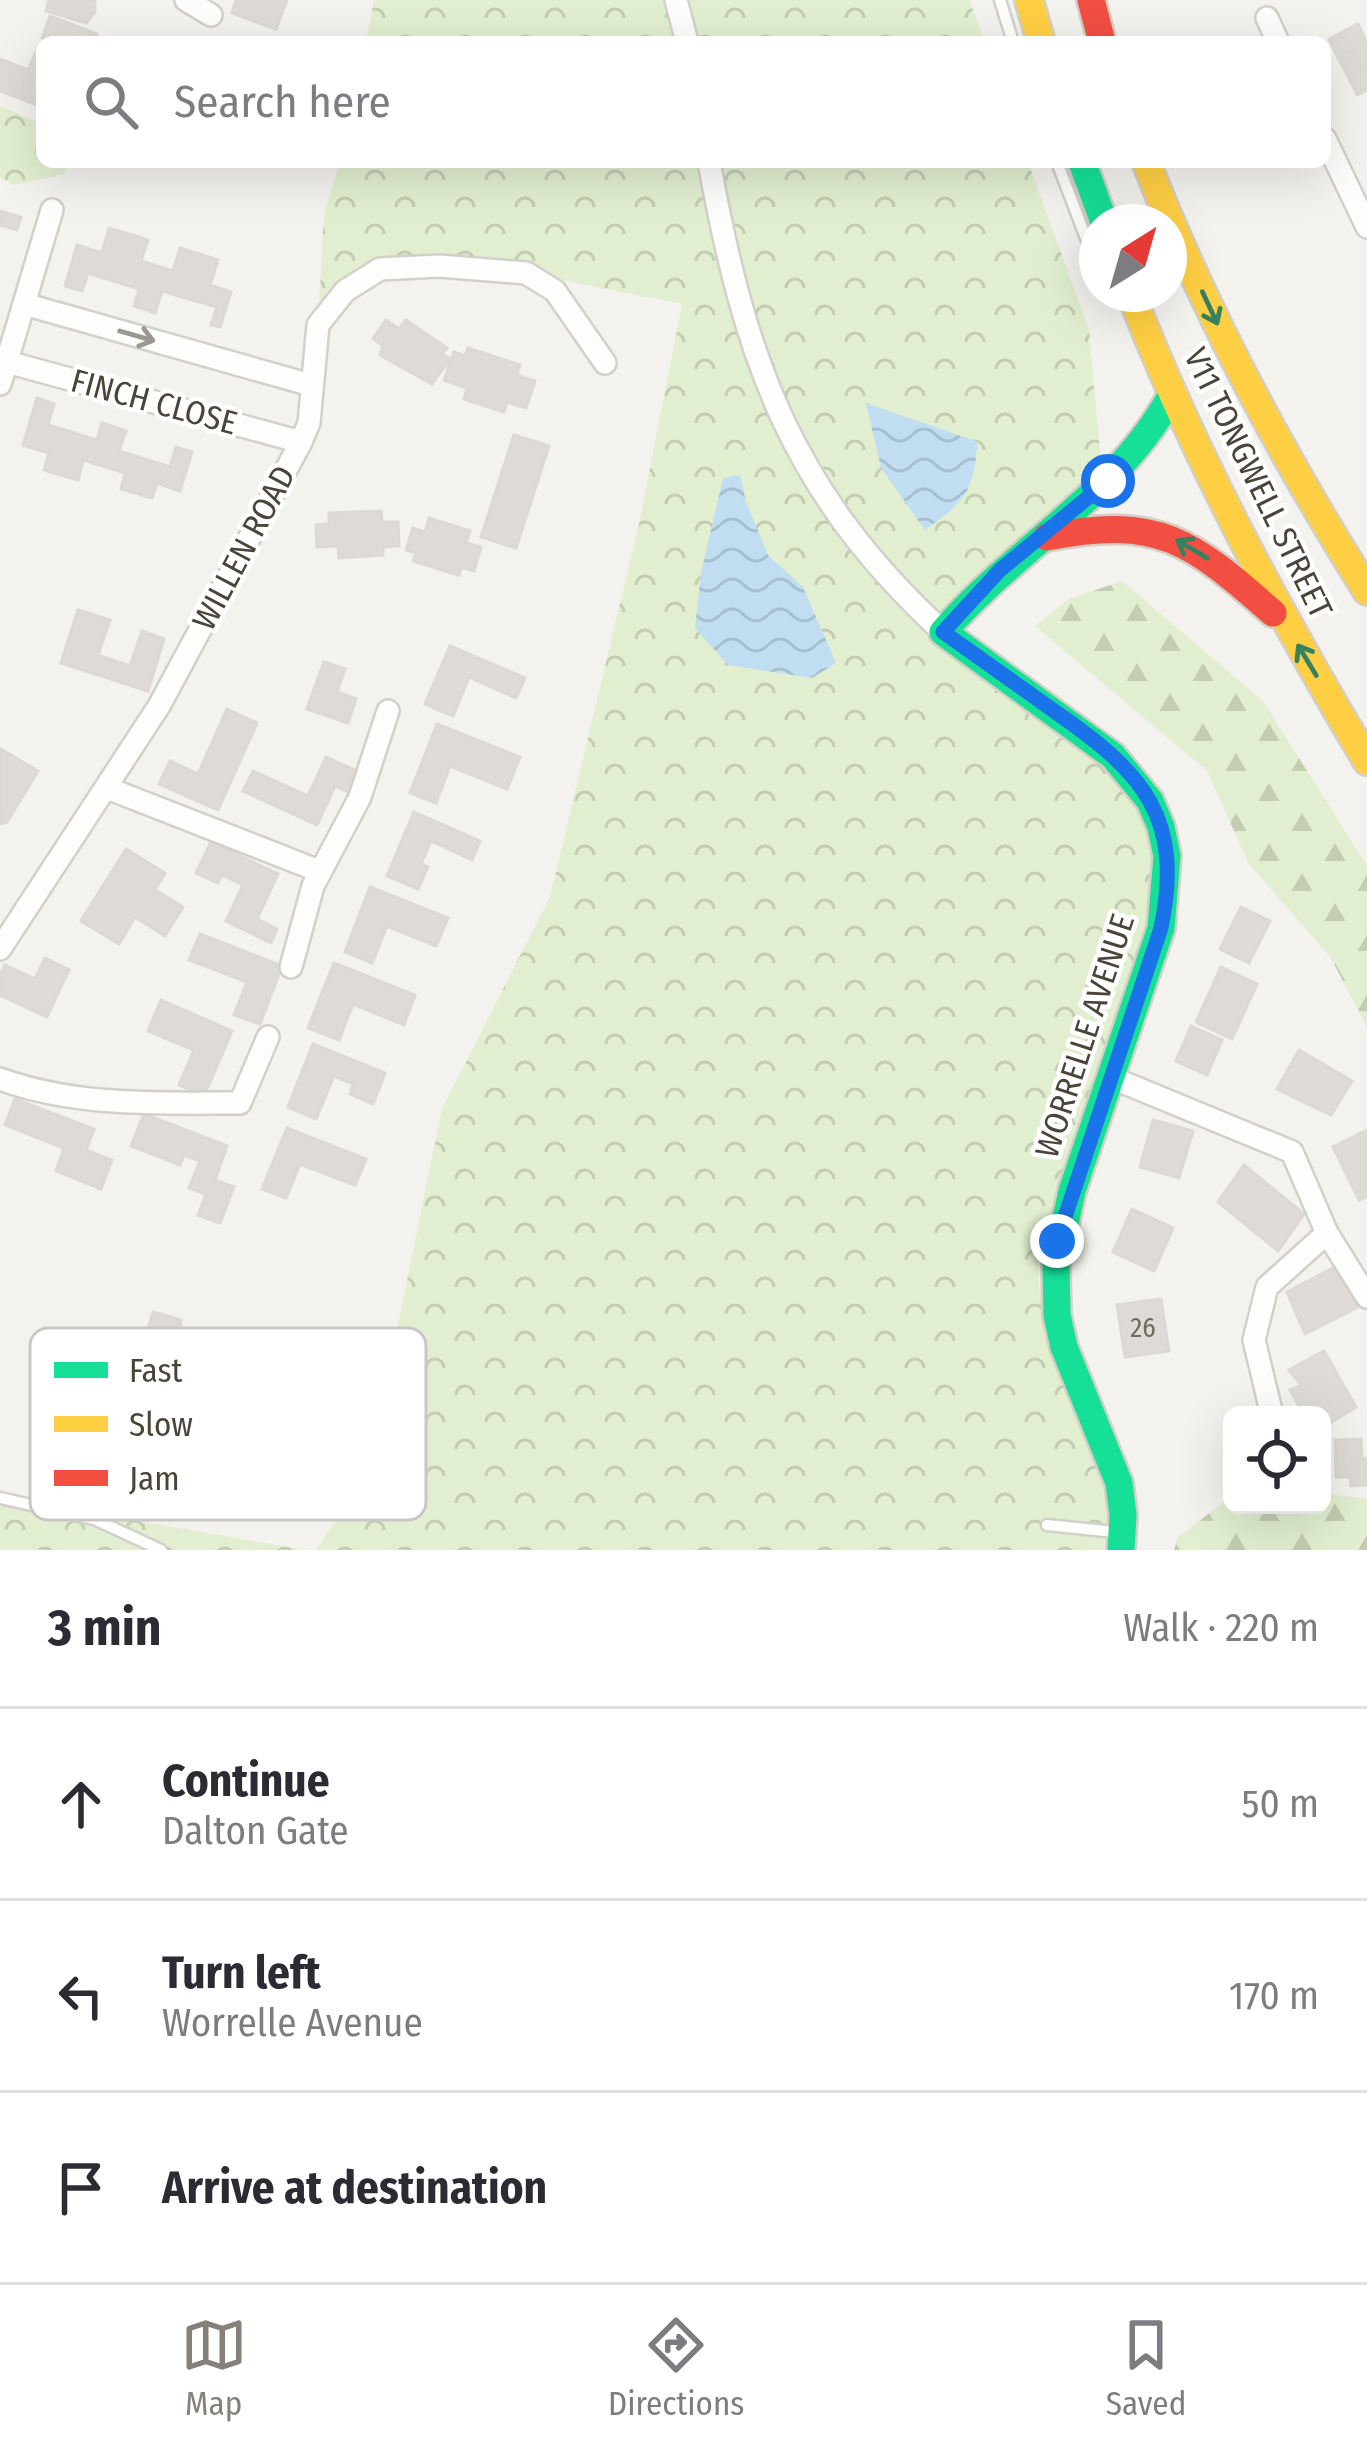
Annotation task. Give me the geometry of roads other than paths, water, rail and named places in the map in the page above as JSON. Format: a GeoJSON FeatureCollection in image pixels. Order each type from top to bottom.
{"type":"FeatureCollection","features":[{"type":"Feature","properties":{"kind":"main road"},"geometry":{"type":"LineString","coordinates":[[1028,0],[1039,36]]}},
{"type":"Feature","properties":{"kind":"main road"},"geometry":{"type":"LineString","coordinates":[[1091,0],[1100,36]]}},
{"type":"Feature","properties":{"kind":"main road"},"geometry":{"type":"LineString","coordinates":[[1084,168],[1097,204]]}},
{"type":"Feature","properties":{"kind":"main road","name":"V11 TONGWELL STREET"},"geometry":{"type":"LineString","coordinates":[[1150,168],[1215,320],[1261,411],[1367,591]]}},
{"type":"Feature","properties":{"kind":"main road","name":"V11 TONGWELL STREET"},"geometry":{"type":"LineString","coordinates":[[1133,312],[1230,520],[1367,761]]}},
{"type":"Feature","properties":{"kind":"main road"},"geometry":{"type":"LineString","coordinates":[[943,632],[986,585],[1136,453],[1160,422],[1172,396]]}},
{"type":"Feature","properties":{"kind":"main road"},"geometry":{"type":"LineString","coordinates":[[1036,540],[1093,526],[1156,532],[1206,557],[1284,622]]}},
{"type":"Feature","properties":{"kind":"main road","name":"WORRELLE AVENUE"},"geometry":{"type":"LineString","coordinates":[[943,632],[1116,755],[1132,772],[1154,811],[1166,845],[1168,897],[1161,928],[1066,1208],[1053,1271],[1057,1318],[1071,1364],[1120,1475],[1122,1541]]}},
{"type":"Feature","properties":{"kind":"street"},"geometry":{"type":"LineString","coordinates":[[186,0],[211,15]]}},
{"type":"Feature","properties":{"kind":"street"},"geometry":{"type":"LineString","coordinates":[[676,0],[685,36]]}},
{"type":"Feature","properties":{"kind":"street"},"geometry":{"type":"LineString","coordinates":[[1267,18],[1275,36]]}},
{"type":"Feature","properties":{"kind":"street"},"geometry":{"type":"LineString","coordinates":[[1331,152],[1367,227]]}},
{"type":"Feature","properties":{"kind":"street"},"geometry":{"type":"LineString","coordinates":[[710,168],[744,324],[777,412],[812,478],[849,531],[907,599],[943,632]]}},
{"type":"Feature","properties":{"kind":"street"},"geometry":{"type":"LineString","coordinates":[[0,384],[52,210]]}},
{"type":"Feature","properties":{"kind":"street","name":"WILLEN ROAD"},"geometry":{"type":"LineString","coordinates":[[0,950],[160,706],[302,442],[309,424],[318,325],[345,291],[380,269],[439,266],[526,274],[555,291],[605,363]]}},
{"type":"Feature","properties":{"kind":"street","name":"FINCH CLOSE"},"geometry":{"type":"LineString","coordinates":[[24,304],[311,385]]}},
{"type":"Feature","properties":{"kind":"street","name":"FINCH CLOSE"},"geometry":{"type":"LineString","coordinates":[[7,362],[302,442]]}},
{"type":"Feature","properties":{"kind":"street"},"geometry":{"type":"LineString","coordinates":[[292,967],[320,871],[360,797],[388,711]]}},
{"type":"Feature","properties":{"kind":"street"},"geometry":{"type":"LineString","coordinates":[[107,788],[320,871]]}},
{"type":"Feature","properties":{"kind":"street"},"geometry":{"type":"LineString","coordinates":[[0,1079],[62,1096],[142,1103],[241,1103],[268,1037]]}},
{"type":"Feature","properties":{"kind":"street"},"geometry":{"type":"LineString","coordinates":[[1110,1077],[1292,1152],[1328,1233],[1367,1297]]}},
{"type":"Feature","properties":{"kind":"street"},"geometry":{"type":"LineString","coordinates":[[1270,1406],[1254,1340],[1267,1287],[1328,1233]]}},
{"type":"Feature","properties":{"kind":"lane"},"geometry":{"type":"LineString","coordinates":[[1000,0],[1011,36]]}},
{"type":"Feature","properties":{"kind":"lane"},"geometry":{"type":"LineString","coordinates":[[1059,168],[1079,220]]}},
{"type":"Feature","properties":{"kind":"lane"},"geometry":{"type":"LineString","coordinates":[[0,1498],[30,1505]]}},
{"type":"Feature","properties":{"kind":"lane"},"geometry":{"type":"LineString","coordinates":[[94,1520],[161,1550]]}},
{"type":"Feature","properties":{"kind":"lane"},"geometry":{"type":"LineString","coordinates":[[1047,1525],[1122,1541]]}},
{"type":"Feature","properties":{"kind":"water"},"geometry":{"type":"Polygon","coordinates":[[[866,403],[978,442],[965,494],[925,530],[881,468],[866,403]]]}},
{"type":"Feature","properties":{"kind":"water"},"geometry":{"type":"Polygon","coordinates":[[[740,475],[768,555],[803,587],[836,663],[812,678],[728,665],[695,628],[701,573],[723,478],[740,475]]]}}]}
